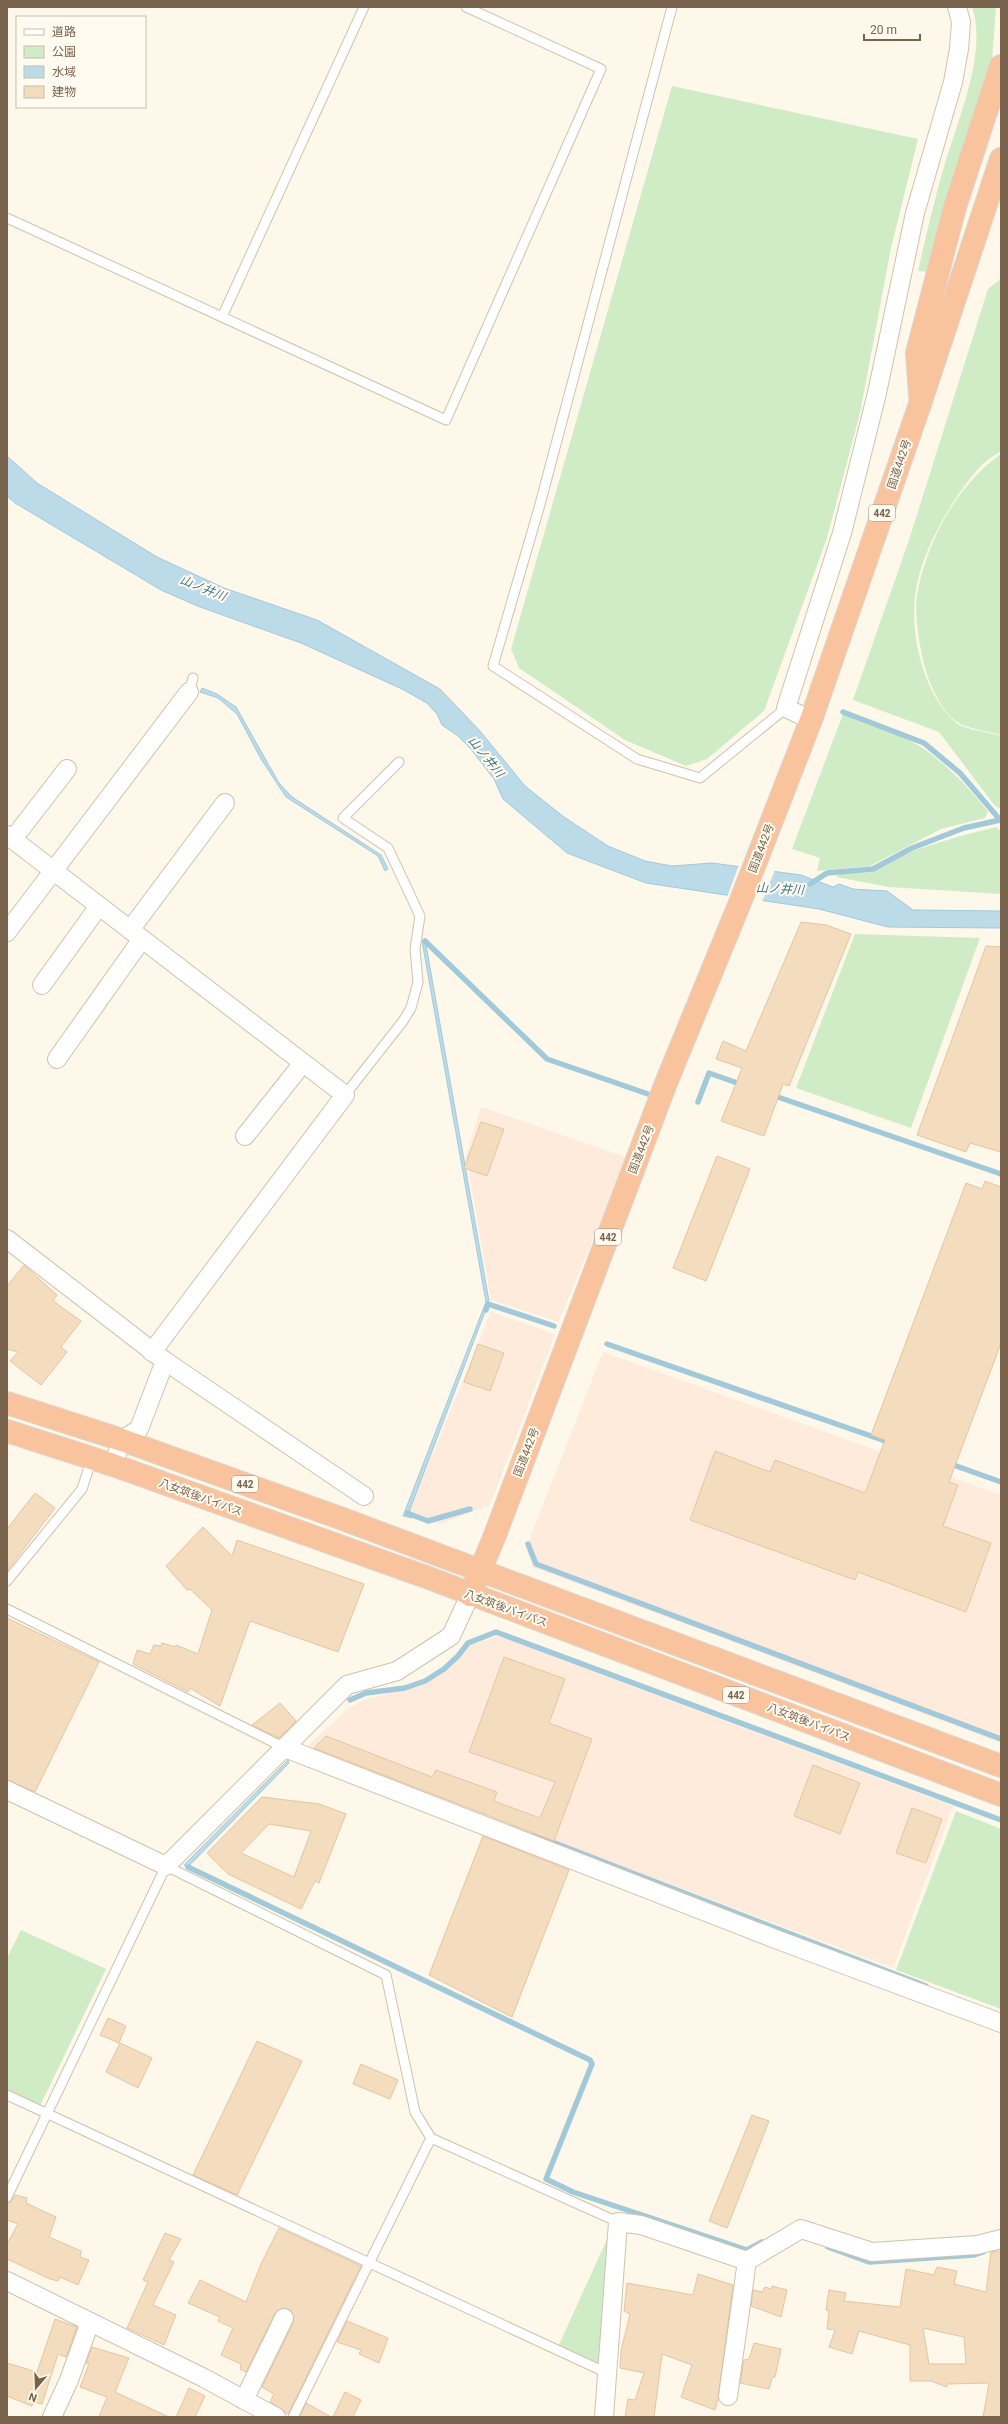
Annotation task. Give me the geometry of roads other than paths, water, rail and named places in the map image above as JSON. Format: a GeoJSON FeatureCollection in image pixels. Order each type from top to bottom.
{"type":"FeatureCollection","features":[{"type":"Feature","properties":{"kind":"highway"},"geometry":{"type":"LineString","coordinates":[[920,404],[917,353],[955,207],[1001,66]]}},
{"type":"Feature","properties":{"kind":"highway","name":"国道442号"},"geometry":{"type":"LineString","coordinates":[[470,1595],[666,1083],[739,905],[810,720],[920,404],[997,204],[1001,159]]}},
{"type":"Feature","properties":{"kind":"highway","name":"442"},"geometry":{"type":"LineString","coordinates":[[7,1403],[122,1440],[480,1570],[1001,1766]]}},
{"type":"Feature","properties":{"kind":"highway","name":"八女筑後バイパス"},"geometry":{"type":"LineString","coordinates":[[7,1431],[103,1462],[470,1595],[1001,1795]]}},
{"type":"Feature","properties":{"kind":"street"},"geometry":{"type":"LineString","coordinates":[[810,720],[786,708],[842,533],[878,393],[915,213],[953,82],[960,29],[957,7]]}},
{"type":"Feature","properties":{"kind":"street"},"geometry":{"type":"LineString","coordinates":[[7,932],[191,685]]}},
{"type":"Feature","properties":{"kind":"street"},"geometry":{"type":"LineString","coordinates":[[67,769],[10,837],[345,1095],[159,1356],[139,1429],[122,1440],[103,1462]]}},
{"type":"Feature","properties":{"kind":"street"},"geometry":{"type":"LineString","coordinates":[[57,1059],[136,934],[225,804]]}},
{"type":"Feature","properties":{"kind":"street"},"geometry":{"type":"LineString","coordinates":[[42,985],[99,906]]}},
{"type":"Feature","properties":{"kind":"street"},"geometry":{"type":"LineString","coordinates":[[245,1136],[303,1063]]}},
{"type":"Feature","properties":{"kind":"street"},"geometry":{"type":"LineString","coordinates":[[7,1239],[159,1356],[364,1496]]}},
{"type":"Feature","properties":{"kind":"street"},"geometry":{"type":"LineString","coordinates":[[7,1790],[166,1866],[347,1684],[397,1671],[451,1636],[470,1595]]}},
{"type":"Feature","properties":{"kind":"street"},"geometry":{"type":"LineString","coordinates":[[285,1748],[778,1940],[1001,2023]]}},
{"type":"Feature","properties":{"kind":"street"},"geometry":{"type":"LineString","coordinates":[[604,2417],[618,2222],[641,2224],[747,2261],[801,2229],[872,2252],[977,2245],[1001,2239]]}},
{"type":"Feature","properties":{"kind":"street"},"geometry":{"type":"LineString","coordinates":[[728,2396],[747,2261]]}},
{"type":"Feature","properties":{"kind":"street"},"geometry":{"type":"LineString","coordinates":[[7,2281],[276,2417]]}},
{"type":"Feature","properties":{"kind":"street"},"geometry":{"type":"LineString","coordinates":[[244,2400],[284,2318]]}},
{"type":"Feature","properties":{"kind":"street"},"geometry":{"type":"LineString","coordinates":[[52,2417],[69,2380],[90,2322]]}},
{"type":"Feature","properties":{"kind":"lane"},"geometry":{"type":"LineString","coordinates":[[222,317],[364,7]]}},
{"type":"Feature","properties":{"kind":"lane"},"geometry":{"type":"LineString","coordinates":[[7,218],[446,420],[601,69],[466,7]]}},
{"type":"Feature","properties":{"kind":"lane"},"geometry":{"type":"LineString","coordinates":[[672,7],[539,508],[493,666],[637,759],[700,778],[786,708]]}},
{"type":"Feature","properties":{"kind":"lane"},"geometry":{"type":"LineString","coordinates":[[345,1095],[403,1021],[411,1008],[418,982],[415,949],[420,916],[388,848],[343,818],[399,762]]}},
{"type":"Feature","properties":{"kind":"lane"},"geometry":{"type":"LineString","coordinates":[[7,1581],[103,1462]]}},
{"type":"Feature","properties":{"kind":"lane"},"geometry":{"type":"LineString","coordinates":[[7,1609],[285,1748]]}},
{"type":"Feature","properties":{"kind":"lane"},"geometry":{"type":"LineString","coordinates":[[7,2197],[46,2113],[166,1866],[386,1975],[414,2112],[431,2138],[618,2222]]}},
{"type":"Feature","properties":{"kind":"lane"},"geometry":{"type":"LineString","coordinates":[[7,2095],[607,2373]]}},
{"type":"Feature","properties":{"kind":"lane"},"geometry":{"type":"LineString","coordinates":[[293,2417],[431,2138]]}},
{"type":"Feature","properties":{"kind":"water","name":"山ノ井川"},"geometry":{"type":"Polygon","coordinates":[[[7,456],[37,483],[157,557],[224,588],[317,620],[440,689],[480,731],[525,786],[564,817],[608,846],[645,861],[672,866],[712,863],[801,875],[833,887],[839,884],[853,889],[887,891],[913,910],[1001,911],[1001,928],[888,927],[819,909],[646,883],[567,853],[503,799],[494,779],[470,748],[458,736],[442,725],[437,714],[427,703],[402,689],[301,643],[200,607],[161,590],[15,503],[7,496],[7,456]]]}},
{"type":"Feature","properties":{"kind":"water"},"geometry":{"type":"Polygon","coordinates":[[[202,688],[217,694],[236,707],[279,783],[292,797],[381,855],[388,869],[385,871],[378,856],[286,797],[261,759],[237,714],[218,698],[200,692],[202,688]]]}},
{"type":"Feature","properties":{"kind":"water"},"geometry":{"type":"Polygon","coordinates":[[[425,939],[489,1301],[409,1512],[414,1516],[412,1518],[403,1516],[486,1302],[422,941],[425,939]]]}},
{"type":"Feature","properties":{"kind":"water"},"geometry":{"type":"Polygon","coordinates":[[[288,1760],[289,1763],[188,1867],[184,1865],[288,1760]]]}},
{"type":"Feature","properties":{"kind":"waterway"},"geometry":{"type":"LineString","coordinates":[[843,712],[924,743],[960,773],[1001,821]]}},
{"type":"Feature","properties":{"kind":"waterway","name":"山ノ井川"},"geometry":{"type":"LineString","coordinates":[[810,884],[827,873],[873,869],[912,848],[964,828],[1000,820]]}},
{"type":"Feature","properties":{"kind":"waterway"},"geometry":{"type":"LineString","coordinates":[[425,941],[547,1059],[648,1094]]}},
{"type":"Feature","properties":{"kind":"waterway"},"geometry":{"type":"LineString","coordinates":[[698,1102],[709,1073],[743,1085]]}},
{"type":"Feature","properties":{"kind":"waterway"},"geometry":{"type":"LineString","coordinates":[[772,1095],[1001,1174]]}},
{"type":"Feature","properties":{"kind":"waterway"},"geometry":{"type":"LineString","coordinates":[[486,1310],[488,1304],[554,1326]]}},
{"type":"Feature","properties":{"kind":"waterway"},"geometry":{"type":"LineString","coordinates":[[607,1344],[891,1443]]}},
{"type":"Feature","properties":{"kind":"waterway"},"geometry":{"type":"LineString","coordinates":[[948,1463],[1001,1482]]}},
{"type":"Feature","properties":{"kind":"waterway"},"geometry":{"type":"LineString","coordinates":[[407,1513],[428,1521],[470,1509]]}},
{"type":"Feature","properties":{"kind":"waterway"},"geometry":{"type":"LineString","coordinates":[[528,1544],[536,1564],[1001,1739]]}},
{"type":"Feature","properties":{"kind":"waterway"},"geometry":{"type":"LineString","coordinates":[[350,1700],[366,1693],[405,1688],[425,1681],[444,1669],[458,1656],[468,1643],[496,1632],[1001,1820]]}},
{"type":"Feature","properties":{"kind":"waterway"},"geometry":{"type":"LineString","coordinates":[[534,1835],[926,1986]]}},
{"type":"Feature","properties":{"kind":"waterway"},"geometry":{"type":"LineString","coordinates":[[188,1867],[590,2060],[592,2064],[546,2179],[573,2192],[747,2250],[762,2242]]}},
{"type":"Feature","properties":{"kind":"waterway"},"geometry":{"type":"LineString","coordinates":[[828,2247],[869,2262],[974,2255],[983,2252]]}}]}
